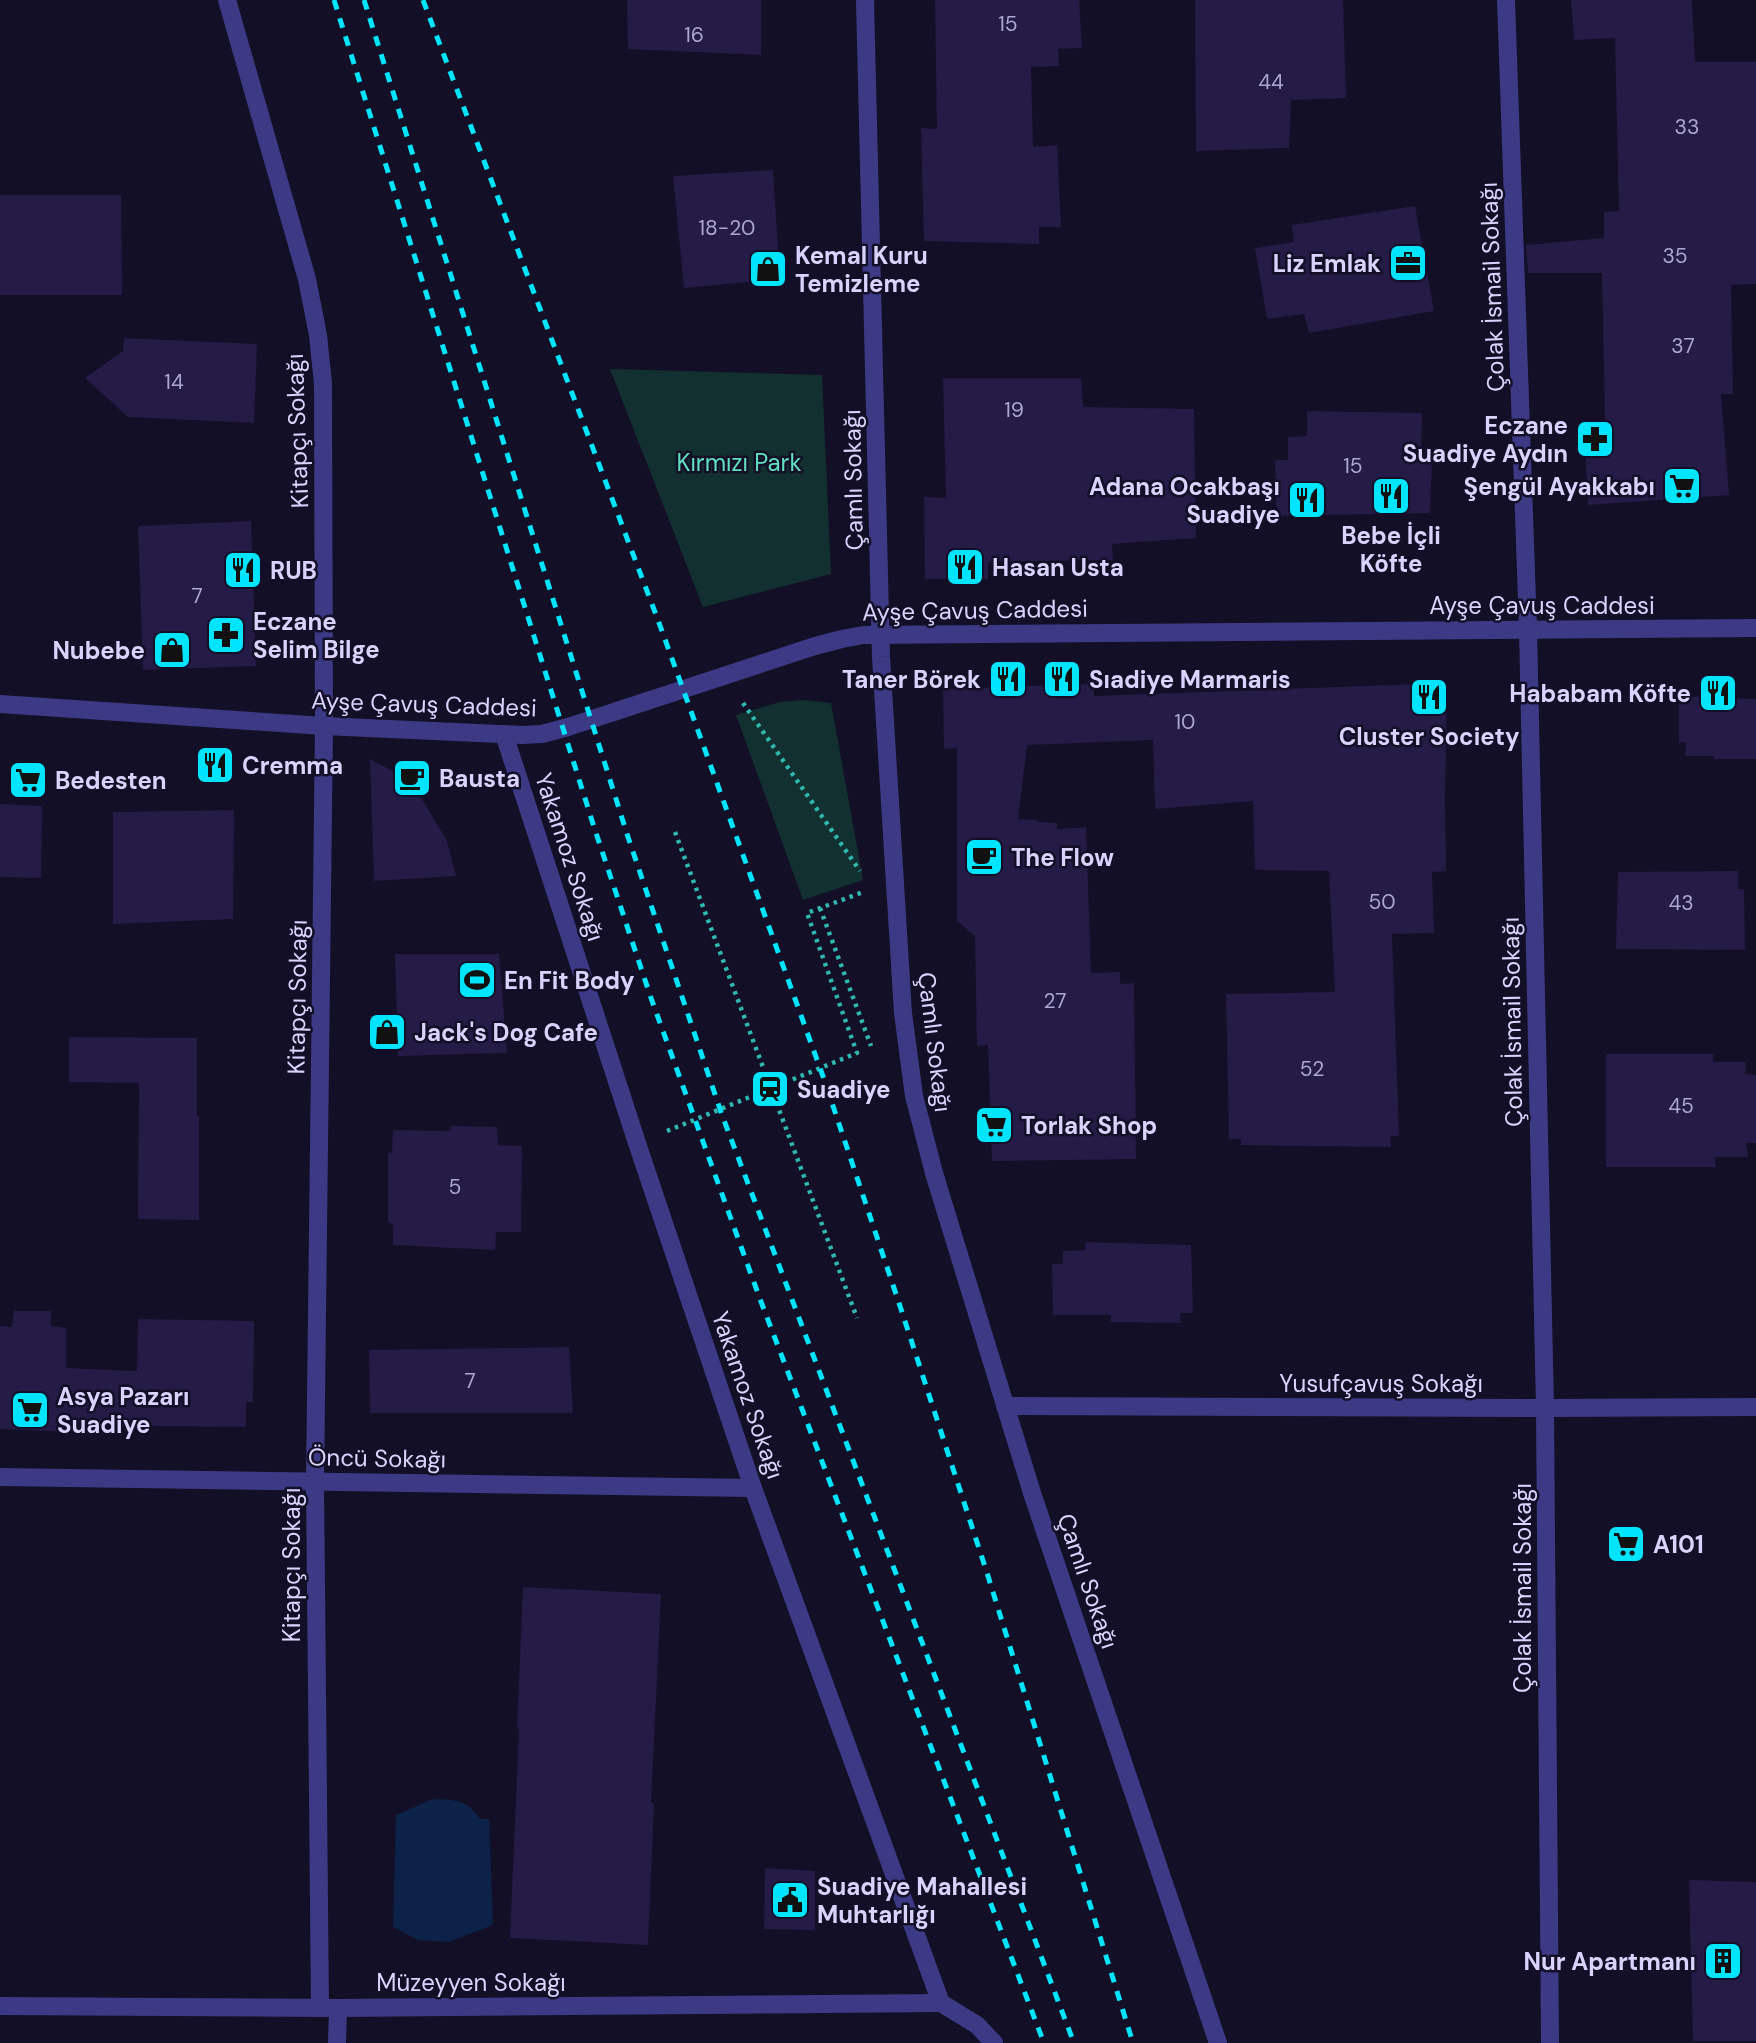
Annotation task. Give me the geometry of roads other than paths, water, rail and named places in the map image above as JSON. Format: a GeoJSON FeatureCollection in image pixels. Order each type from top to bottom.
{"type":"FeatureCollection","features":[{"type":"Feature","properties":{"kind":"street","name":"Kitapçı Sokağı"},"geometry":{"type":"LineString","coordinates":[[227,0],[299,248],[321,358],[324,726],[315,1482],[329,2008],[337,2043]]}},
{"type":"Feature","properties":{"kind":"street","name":"Çamlı Sokağı"},"geometry":{"type":"LineString","coordinates":[[865,0],[884,713],[907,1051],[914,1096],[934,1173],[1032,1493],[1218,2043]]}},
{"type":"Feature","properties":{"kind":"street","name":"Çolak İsmail Sokağı"},"geometry":{"type":"LineString","coordinates":[[1506,0],[1528,629],[1545,1408],[1550,2043]]}},
{"type":"Feature","properties":{"kind":"street","name":"Ayşe Çavuş Caddesi"},"geometry":{"type":"LineString","coordinates":[[0,704],[324,726],[542,734],[830,642],[881,634],[1756,628]]}},
{"type":"Feature","properties":{"kind":"street","name":"Yakamoz Sokağı"},"geometry":{"type":"LineString","coordinates":[[504,734],[752,1488],[942,2003]]}},
{"type":"Feature","properties":{"kind":"street","name":"Yusufçavuş Sokağı"},"geometry":{"type":"LineString","coordinates":[[1005,1406],[1756,1407]]}},
{"type":"Feature","properties":{"kind":"street","name":"Öncü Sokağı"},"geometry":{"type":"LineString","coordinates":[[0,1476],[752,1488]]}},
{"type":"Feature","properties":{"kind":"street","name":"Müzeyyen Sokağı"},"geometry":{"type":"LineString","coordinates":[[0,2006],[329,2008],[942,2003]]}},
{"type":"Feature","properties":{"kind":"street"},"geometry":{"type":"LineString","coordinates":[[942,2003],[976,2025],[994,2043]]}},
{"type":"Feature","properties":{"kind":"water"},"geometry":{"type":"Polygon","coordinates":[[[433,1799],[460,1802],[480,1819],[489,1819],[493,1925],[449,1942],[418,1940],[393,1927],[396,1815],[433,1799]]]}},
{"type":"Feature","properties":{"kind":"railway"},"geometry":{"type":"LineString","coordinates":[[334,0],[594,827],[651,998],[760,1299],[1044,2043]]}},
{"type":"Feature","properties":{"kind":"railway"},"geometry":{"type":"LineString","coordinates":[[364,0],[628,837],[722,1115],[1074,2043]]}},
{"type":"Feature","properties":{"kind":"railway"},"geometry":{"type":"LineString","coordinates":[[423,0],[658,620],[824,1079],[988,1576],[1133,2043]]}},
{"type":"Feature","properties":{"kind":"place","name":"Liz Emlak"},"geometry":{"type":"Point","coordinates":[1408,263]}},
{"type":"Feature","properties":{"kind":"place","name":"Kemal Kuru Temizleme"},"geometry":{"type":"Point","coordinates":[768,269]}},
{"type":"Feature","properties":{"kind":"place","name":"Eczane Suadiye Aydın"},"geometry":{"type":"Point","coordinates":[1595,439]}},
{"type":"Feature","properties":{"kind":"place","name":"Şengül Ayakkabı"},"geometry":{"type":"Point","coordinates":[1682,486]}},
{"type":"Feature","properties":{"kind":"place","name":"Bebe İçli Köfte"},"geometry":{"type":"Point","coordinates":[1391,496]}},
{"type":"Feature","properties":{"kind":"place","name":"Adana Ocakbaşı Suadiye"},"geometry":{"type":"Point","coordinates":[1307,500]}},
{"type":"Feature","properties":{"kind":"place","name":"Hasan Usta"},"geometry":{"type":"Point","coordinates":[965,567]}},
{"type":"Feature","properties":{"kind":"place","name":"RUB"},"geometry":{"type":"Point","coordinates":[243,570]}},
{"type":"Feature","properties":{"kind":"place","name":"Eczane Selim Bilge"},"geometry":{"type":"Point","coordinates":[226,635]}},
{"type":"Feature","properties":{"kind":"place","name":"Nubebe"},"geometry":{"type":"Point","coordinates":[172,650]}},
{"type":"Feature","properties":{"kind":"place","name":"Taner Börek"},"geometry":{"type":"Point","coordinates":[1008,679]}},
{"type":"Feature","properties":{"kind":"place","name":"Sıadiye Marmaris"},"geometry":{"type":"Point","coordinates":[1062,679]}},
{"type":"Feature","properties":{"kind":"place","name":"Hababam Köfte"},"geometry":{"type":"Point","coordinates":[1718,693]}},
{"type":"Feature","properties":{"kind":"place","name":"Cluster Society"},"geometry":{"type":"Point","coordinates":[1429,697]}},
{"type":"Feature","properties":{"kind":"place","name":"Cremma"},"geometry":{"type":"Point","coordinates":[215,765]}},
{"type":"Feature","properties":{"kind":"place","name":"Bausta"},"geometry":{"type":"Point","coordinates":[412,778]}},
{"type":"Feature","properties":{"kind":"place","name":"Bedesten"},"geometry":{"type":"Point","coordinates":[28,780]}},
{"type":"Feature","properties":{"kind":"place","name":"The Flow"},"geometry":{"type":"Point","coordinates":[984,857]}},
{"type":"Feature","properties":{"kind":"place","name":"En Fit Body"},"geometry":{"type":"Point","coordinates":[477,980]}},
{"type":"Feature","properties":{"kind":"place","name":"Jack's Dog Cafe"},"geometry":{"type":"Point","coordinates":[387,1032]}},
{"type":"Feature","properties":{"kind":"place","name":"Suadiye"},"geometry":{"type":"Point","coordinates":[770,1089]}},
{"type":"Feature","properties":{"kind":"place","name":"Torlak Shop"},"geometry":{"type":"Point","coordinates":[994,1125]}},
{"type":"Feature","properties":{"kind":"place","name":"Asya Pazarı Suadiye"},"geometry":{"type":"Point","coordinates":[30,1410]}},
{"type":"Feature","properties":{"kind":"place","name":"A101"},"geometry":{"type":"Point","coordinates":[1626,1544]}},
{"type":"Feature","properties":{"kind":"place","name":"Suadiye Mahallesi Muhtarlığı"},"geometry":{"type":"Point","coordinates":[790,1900]}},
{"type":"Feature","properties":{"kind":"place","name":"Nur Apartmanı"},"geometry":{"type":"Point","coordinates":[1723,1961]}},
{"type":"Feature","properties":{"kind":"park label","name":"Kırmızı Park"},"geometry":{"type":"Point","coordinates":[739,462]}}]}
